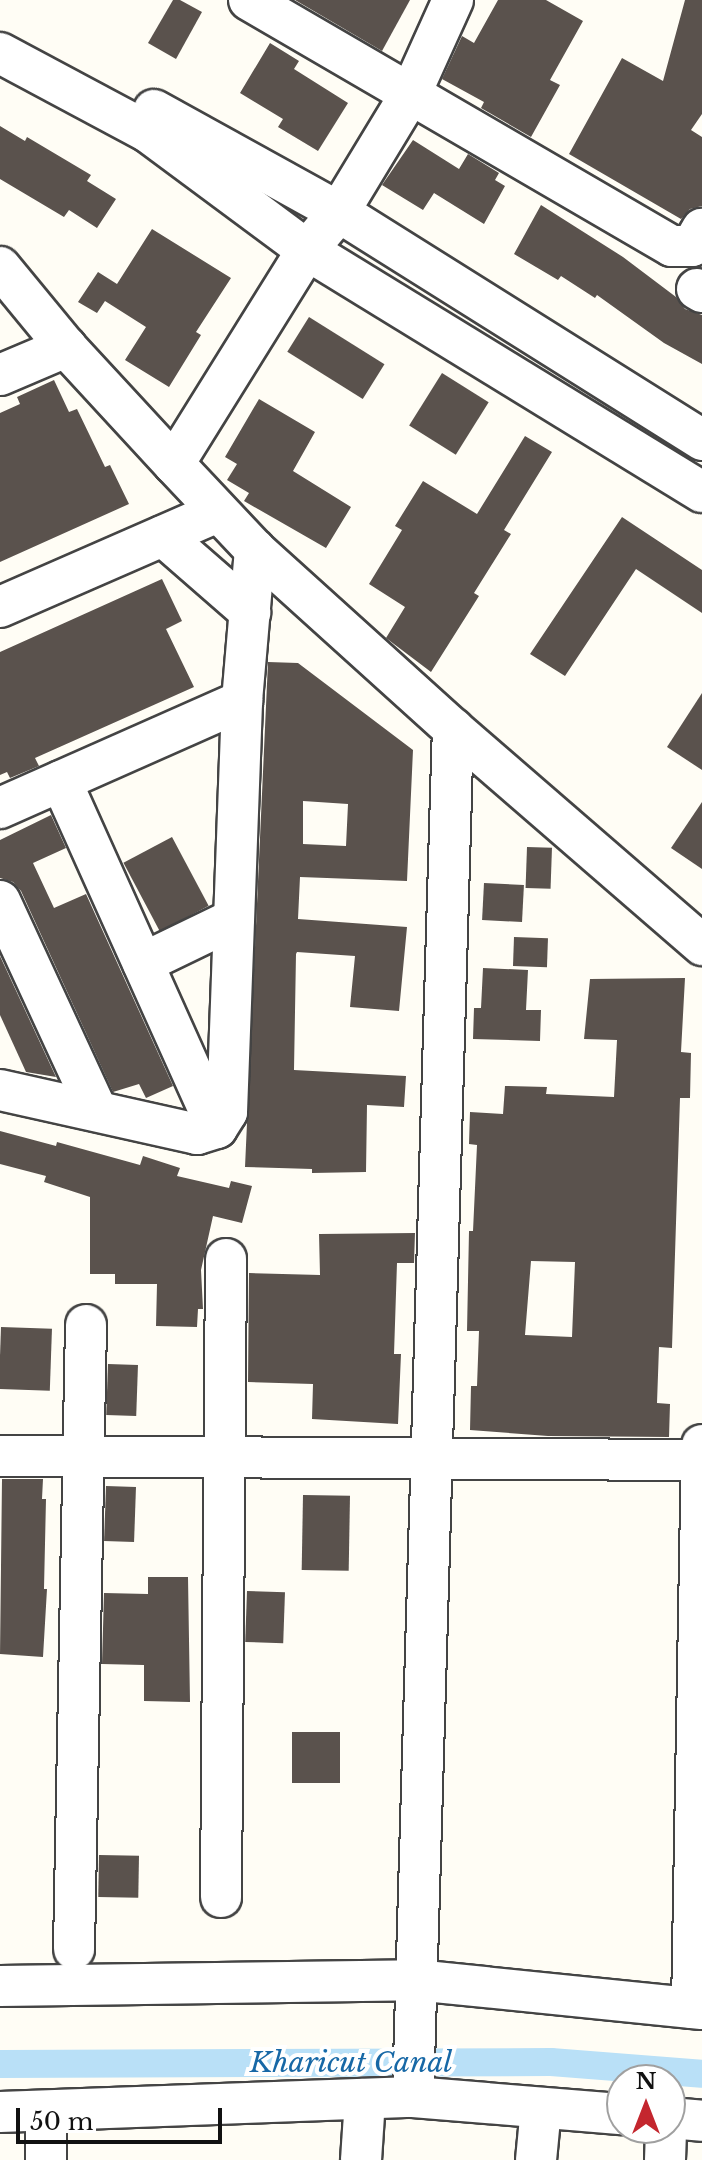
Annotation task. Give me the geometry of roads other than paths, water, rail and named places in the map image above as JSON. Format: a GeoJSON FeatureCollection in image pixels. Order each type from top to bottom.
{"type":"FeatureCollection","features":[{"type":"Feature","properties":{"kind":"street"},"geometry":{"type":"LineString","coordinates":[[249,0],[672,246],[692,246],[702,229]]}},
{"type":"Feature","properties":{"kind":"street"},"geometry":{"type":"LineString","coordinates":[[174,464],[307,250],[339,212],[411,93],[453,0]]}},
{"type":"Feature","properties":{"kind":"street"},"geometry":{"type":"LineString","coordinates":[[0,26],[339,212],[702,440]]}},
{"type":"Feature","properties":{"kind":"street"},"geometry":{"type":"LineString","coordinates":[[0,53],[148,132],[307,250],[702,492]]}},
{"type":"Feature","properties":{"kind":"street"},"geometry":{"type":"LineString","coordinates":[[0,267],[66,347],[255,550],[453,729],[702,945]]}},
{"type":"Feature","properties":{"kind":"street"},"geometry":{"type":"LineString","coordinates":[[0,375],[66,347]]}},
{"type":"Feature","properties":{"kind":"street"},"geometry":{"type":"LineString","coordinates":[[0,607],[217,512]]}},
{"type":"Feature","properties":{"kind":"street"},"geometry":{"type":"LineString","coordinates":[[163,536],[250,612]]}},
{"type":"Feature","properties":{"kind":"street"},"geometry":{"type":"LineString","coordinates":[[0,1090],[197,1134],[217,1128],[227,1112],[242,701],[255,550]]}},
{"type":"Feature","properties":{"kind":"street"},"geometry":{"type":"LineString","coordinates":[[0,808],[242,701]]}},
{"type":"Feature","properties":{"kind":"street"},"geometry":{"type":"LineString","coordinates":[[413,2097],[453,729]]}},
{"type":"Feature","properties":{"kind":"street"},"geometry":{"type":"LineString","coordinates":[[61,781],[217,1128]]}},
{"type":"Feature","properties":{"kind":"street"},"geometry":{"type":"LineString","coordinates":[[0,901],[97,1111]]}},
{"type":"Feature","properties":{"kind":"street"},"geometry":{"type":"LineString","coordinates":[[143,963],[234,919]]}},
{"type":"Feature","properties":{"kind":"street"},"geometry":{"type":"LineString","coordinates":[[221,1897],[227,1457],[226,1259]]}},
{"type":"Feature","properties":{"kind":"street"},"geometry":{"type":"LineString","coordinates":[[74,1949],[86,1325]]}},
{"type":"Feature","properties":{"kind":"street"},"geometry":{"type":"LineString","coordinates":[[0,1986],[415,1980],[697,2008],[702,1445]]}},
{"type":"Feature","properties":{"kind":"street"},"geometry":{"type":"LineString","coordinates":[[0,1456],[702,1460]]}},
{"type":"Feature","properties":{"kind":"street"},"geometry":{"type":"LineString","coordinates":[[0,2112],[413,2097],[606,2113]]}},
{"type":"Feature","properties":{"kind":"street"},"geometry":{"type":"LineString","coordinates":[[361,2160],[365,2099]]}},
{"type":"Feature","properties":{"kind":"street"},"geometry":{"type":"LineString","coordinates":[[536,2160],[541,2108]]}},
{"type":"Feature","properties":{"kind":"street"},"geometry":{"type":"LineString","coordinates":[[46,2112],[46,2160]]}},
{"type":"Feature","properties":{"kind":"waterway","name":"Kharicut Canal"},"geometry":{"type":"LineString","coordinates":[[0,2064],[551,2062],[702,2074]]}}]}
